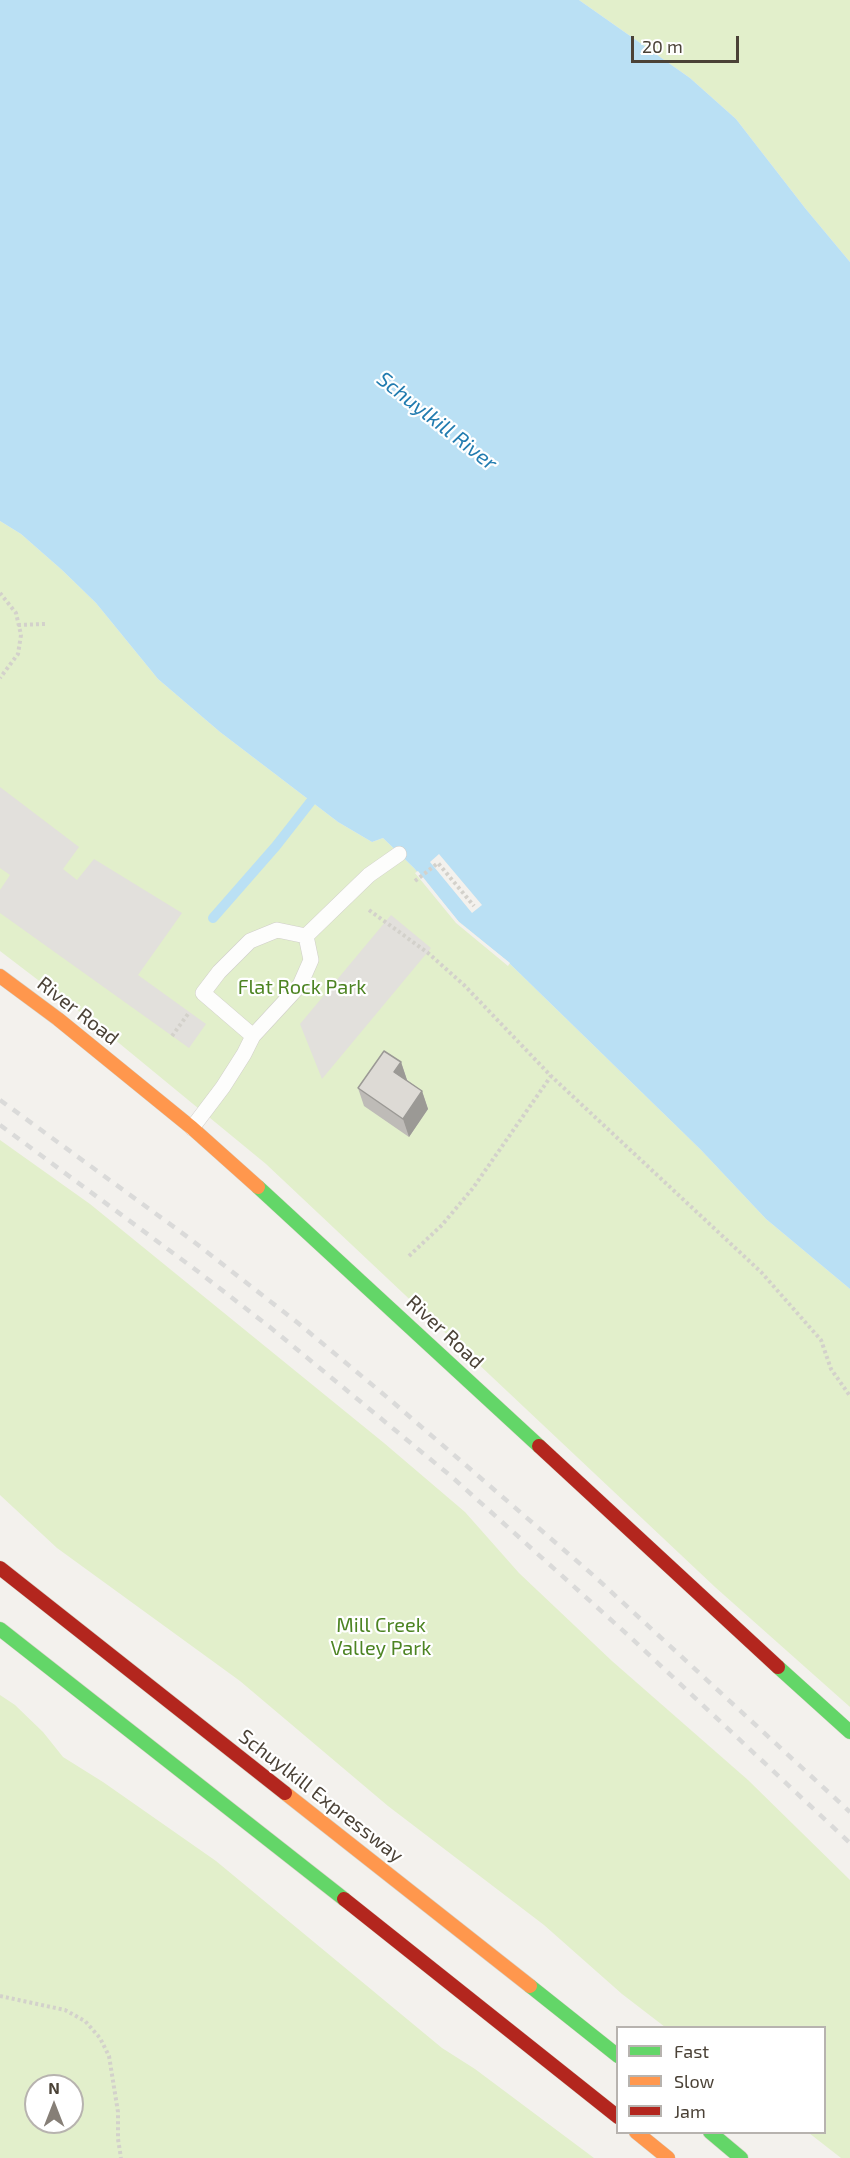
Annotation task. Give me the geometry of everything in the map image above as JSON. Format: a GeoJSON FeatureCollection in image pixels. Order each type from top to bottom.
{"type":"FeatureCollection","features":[{"type":"Feature","properties":{"kind":"main road","name":"River Road"},"geometry":{"type":"LineString","coordinates":[[0,976],[58,1019],[192,1128],[850,1732]]}},
{"type":"Feature","properties":{"kind":"main road","name":"Schuylkill Expressway"},"geometry":{"type":"LineString","coordinates":[[0,1568],[616,2054]]}},
{"type":"Feature","properties":{"kind":"main road"},"geometry":{"type":"LineString","coordinates":[[0,1629],[616,2115]]}},
{"type":"Feature","properties":{"kind":"main road"},"geometry":{"type":"LineString","coordinates":[[637,2134],[668,2158]]}},
{"type":"Feature","properties":{"kind":"main road"},"geometry":{"type":"LineString","coordinates":[[711,2134],[741,2158]]}},
{"type":"Feature","properties":{"kind":"lane"},"geometry":{"type":"LineString","coordinates":[[306,936],[369,875],[399,854]]}},
{"type":"Feature","properties":{"kind":"lane"},"geometry":{"type":"LineString","coordinates":[[253,1036],[203,993],[219,972],[250,940],[277,930],[306,936]]}},
{"type":"Feature","properties":{"kind":"lane"},"geometry":{"type":"LineString","coordinates":[[192,1128],[223,1087],[253,1036],[300,985],[311,960],[306,936]]}},
{"type":"Feature","properties":{"kind":"path"},"geometry":{"type":"LineString","coordinates":[[0,593],[16,614],[21,635],[18,654],[0,678]]}},
{"type":"Feature","properties":{"kind":"path"},"geometry":{"type":"LineString","coordinates":[[18,625],[45,624]]}},
{"type":"Feature","properties":{"kind":"path"},"geometry":{"type":"LineString","coordinates":[[415,881],[438,863],[474,906]]}},
{"type":"Feature","properties":{"kind":"path"},"geometry":{"type":"LineString","coordinates":[[349,895],[428,953],[464,985],[551,1076],[761,1272],[821,1340],[831,1369],[850,1396]]}},
{"type":"Feature","properties":{"kind":"path"},"geometry":{"type":"LineString","coordinates":[[409,1256],[442,1225],[473,1188],[551,1076]]}},
{"type":"Feature","properties":{"kind":"path"},"geometry":{"type":"LineString","coordinates":[[0,1996],[65,2010],[85,2021],[100,2038],[109,2056],[118,2112],[121,2158]]}},
{"type":"Feature","properties":{"kind":"green space"},"geometry":{"type":"Polygon","coordinates":[[[579,0],[850,0],[850,262],[736,119],[690,78],[579,0]]]}},
{"type":"Feature","properties":{"kind":"green space","name":"Flat Rock Park"},"geometry":{"type":"Polygon","coordinates":[[[0,521],[21,534],[62,570],[96,603],[158,679],[220,732],[338,822],[372,842],[383,838],[414,868],[458,921],[508,962],[701,1150],[766,1219],[850,1289],[850,1707],[715,1587],[266,1164],[97,1025],[0,951],[0,521]]]}},
{"type":"Feature","properties":{"kind":"green space","name":"Mill Creek Valley Park"},"geometry":{"type":"Polygon","coordinates":[[[0,1140],[90,1204],[384,1443],[465,1512],[519,1573],[612,1661],[748,1780],[850,1880],[850,2158],[841,2158],[810,2134],[826,2134],[826,2026],[664,2026],[622,1994],[544,1925],[388,1806],[240,1681],[57,1548],[0,1495],[0,1140]]]}},
{"type":"Feature","properties":{"kind":"green space"},"geometry":{"type":"Polygon","coordinates":[[[0,1695],[15,1705],[43,1732],[63,1757],[103,1782],[216,1861],[442,2048],[475,2069],[594,2158],[0,2158],[0,1695]]]}},
{"type":"Feature","properties":{"kind":"shaded area"},"geometry":{"type":"Polygon","coordinates":[[[0,787],[79,847],[63,869],[77,880],[94,859],[182,913],[138,975],[206,1024],[189,1048],[0,913],[0,890],[10,875],[0,868],[0,787]]]}},
{"type":"Feature","properties":{"kind":"shaded area"},"geometry":{"type":"Polygon","coordinates":[[[391,915],[431,948],[322,1079],[300,1024],[391,915]]]}},
{"type":"Feature","properties":{"kind":"water","name":"Schuylkill River"},"geometry":{"type":"Polygon","coordinates":[[[0,0],[579,0],[690,78],[736,119],[850,262],[850,1289],[766,1219],[701,1150],[508,962],[458,921],[414,868],[383,838],[372,842],[338,822],[220,732],[158,679],[96,603],[62,570],[21,534],[0,521],[0,0]]]}},
{"type":"Feature","properties":{"kind":"pier"},"geometry":{"type":"Polygon","coordinates":[[[439,854],[482,905],[472,913],[430,862],[439,854]]]}},
{"type":"Feature","properties":{"kind":"pier"},"geometry":{"type":"Polygon","coordinates":[[[418,871],[459,922],[510,963],[508,966],[456,923],[415,873],[418,871]]]}},
{"type":"Feature","properties":{"kind":"building"},"geometry":{"type":"Polygon","coordinates":[[[384,1051],[401,1062],[394,1072],[422,1091],[403,1119],[358,1088],[384,1051]]]}},
{"type":"Feature","properties":{"kind":"waterway"},"geometry":{"type":"LineString","coordinates":[[213,918],[276,846],[319,791]]}},
{"type":"Feature","properties":{"kind":"railway"},"geometry":{"type":"LineString","coordinates":[[0,1100],[189,1238],[298,1323],[388,1398],[593,1575],[850,1812]]}},
{"type":"Feature","properties":{"kind":"railway"},"geometry":{"type":"LineString","coordinates":[[0,1125],[271,1328],[452,1477],[629,1636],[850,1843]]}},
{"type":"Feature","properties":{"kind":"traffic: fast"},"geometry":{"type":"LineString","coordinates":[[258,1187],[539,1446]]}},
{"type":"Feature","properties":{"kind":"traffic: fast"},"geometry":{"type":"LineString","coordinates":[[0,1629],[344,1899]]}},
{"type":"Feature","properties":{"kind":"traffic: fast"},"geometry":{"type":"LineString","coordinates":[[778,1667],[850,1732]]}},
{"type":"Feature","properties":{"kind":"traffic: fast"},"geometry":{"type":"LineString","coordinates":[[530,1986],[616,2054]]}},
{"type":"Feature","properties":{"kind":"traffic: fast"},"geometry":{"type":"LineString","coordinates":[[712,2134],[741,2158]]}},
{"type":"Feature","properties":{"kind":"traffic: slow"},"geometry":{"type":"LineString","coordinates":[[0,976],[58,1019],[192,1128],[258,1187]]}},
{"type":"Feature","properties":{"kind":"traffic: slow"},"geometry":{"type":"LineString","coordinates":[[285,1793],[530,1986]]}},
{"type":"Feature","properties":{"kind":"traffic: slow"},"geometry":{"type":"LineString","coordinates":[[638,2134],[668,2158]]}},
{"type":"Feature","properties":{"kind":"traffic: jam"},"geometry":{"type":"LineString","coordinates":[[539,1446],[778,1667]]}},
{"type":"Feature","properties":{"kind":"traffic: jam"},"geometry":{"type":"LineString","coordinates":[[0,1568],[285,1793]]}},
{"type":"Feature","properties":{"kind":"traffic: jam"},"geometry":{"type":"LineString","coordinates":[[344,1899],[616,2115]]}}]}
